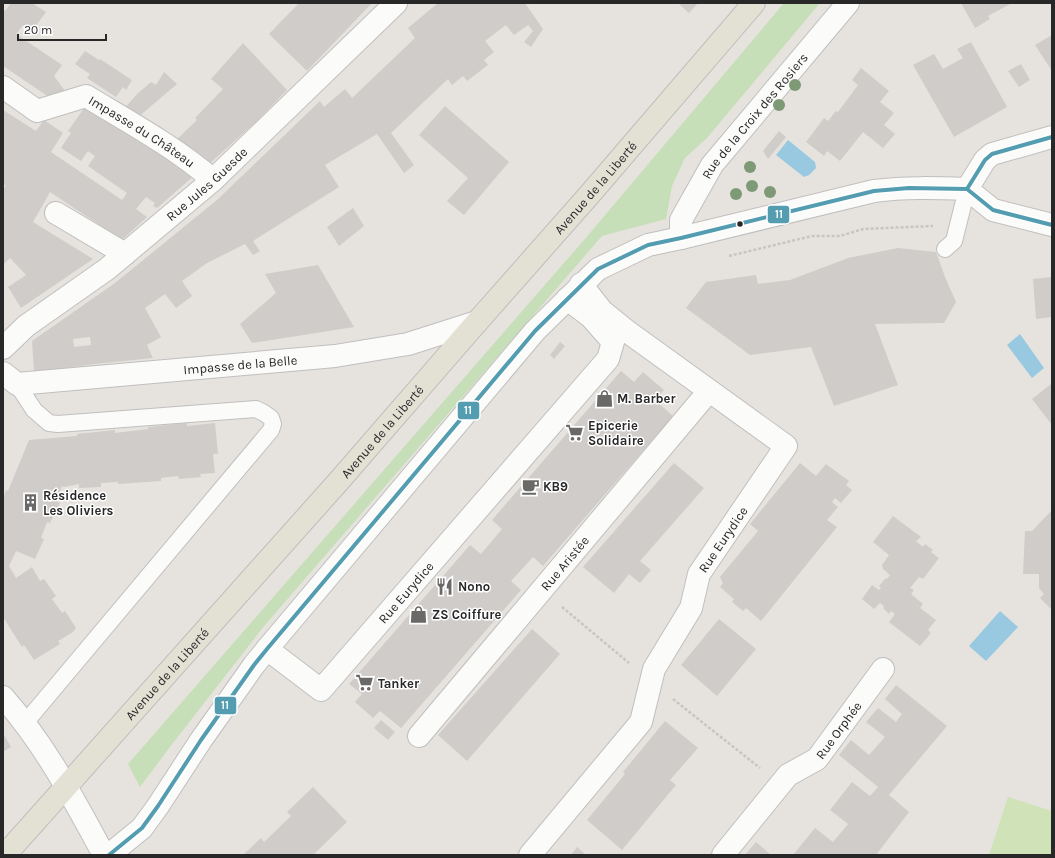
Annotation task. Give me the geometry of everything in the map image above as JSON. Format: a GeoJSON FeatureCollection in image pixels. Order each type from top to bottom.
{"type":"FeatureCollection","features":[{"type":"Feature","properties":{"kind":"main road","name":"Avenue de la Liberté"},"geometry":{"type":"LineString","coordinates":[[4,855],[333,488],[590,194],[754,3]]}},
{"type":"Feature","properties":{"kind":"street","name":"Rue Jules Guesde"},"geometry":{"type":"LineString","coordinates":[[3,348],[26,326],[107,269],[214,180],[396,3]]}},
{"type":"Feature","properties":{"kind":"street","name":"Rue de la Croix des Rosiers"},"geometry":{"type":"LineString","coordinates":[[681,238],[681,220],[712,165],[848,3]]}},
{"type":"Feature","properties":{"kind":"street","name":"Impasse du Château"},"geometry":{"type":"LineString","coordinates":[[3,87],[37,111],[86,96],[165,145],[214,180]]}},
{"type":"Feature","properties":{"kind":"street"},"geometry":{"type":"LineString","coordinates":[[967,189],[985,160],[992,154],[1052,137]]}},
{"type":"Feature","properties":{"kind":"street"},"geometry":{"type":"LineString","coordinates":[[109,855],[142,828],[201,740],[267,649],[535,331],[598,269],[648,245],[874,191],[889,189],[967,189],[993,210],[1052,225]]}},
{"type":"Feature","properties":{"kind":"street"},"geometry":{"type":"LineString","coordinates":[[56,213],[125,254]]}},
{"type":"Feature","properties":{"kind":"street","name":"Rue Eurydice"},"geometry":{"type":"LineString","coordinates":[[530,855],[641,722],[654,669],[691,608],[699,574],[786,446],[628,332],[602,311],[590,298],[574,292]]}},
{"type":"Feature","properties":{"kind":"street","name":"Rue Eurydice"},"geometry":{"type":"LineString","coordinates":[[267,649],[321,690],[608,359],[613,342],[591,317],[574,292]]}},
{"type":"Feature","properties":{"kind":"street","name":"Impasse de la Belle"},"geometry":{"type":"LineString","coordinates":[[10,378],[335,356],[408,344],[477,322]]}},
{"type":"Feature","properties":{"kind":"street","name":"Rue Aristée"},"geometry":{"type":"LineString","coordinates":[[419,736],[709,391]]}},
{"type":"Feature","properties":{"kind":"street","name":"Rue Orphée"},"geometry":{"type":"LineString","coordinates":[[723,855],[788,775],[817,759],[883,669]]}},
{"type":"Feature","properties":{"kind":"street"},"geometry":{"type":"LineString","coordinates":[[3,697],[25,723],[66,786],[104,855]]}},
{"type":"Feature","properties":{"kind":"lane"},"geometry":{"type":"LineString","coordinates":[[945,249],[954,241],[967,189]]}},
{"type":"Feature","properties":{"kind":"lane"},"geometry":{"type":"LineString","coordinates":[[10,378],[34,410],[49,423],[58,424],[256,409],[271,418],[273,424],[270,430],[25,723]]}},
{"type":"Feature","properties":{"kind":"path"},"geometry":{"type":"LineString","coordinates":[[726,256],[812,236],[840,236],[863,229],[940,226]]}},
{"type":"Feature","properties":{"kind":"green space"},"geometry":{"type":"Polygon","coordinates":[[[784,3],[820,3],[707,138],[685,158],[672,186],[666,219],[602,236],[265,625],[140,787],[128,764],[584,240],[784,3]]]}},
{"type":"Feature","properties":{"kind":"green space"},"geometry":{"type":"Polygon","coordinates":[[[1008,797],[1052,811],[1052,855],[989,855],[1008,797]]]}},
{"type":"Feature","properties":{"kind":"water"},"geometry":{"type":"Polygon","coordinates":[[[788,140],[815,162],[816,168],[809,175],[804,177],[776,155],[788,140]]]}},
{"type":"Feature","properties":{"kind":"water"},"geometry":{"type":"Polygon","coordinates":[[[1020,334],[1044,368],[1032,378],[1007,345],[1020,334]]]}},
{"type":"Feature","properties":{"kind":"water"},"geometry":{"type":"Polygon","coordinates":[[[1000,611],[1018,627],[986,661],[969,646],[1000,611]]]}},
{"type":"Feature","properties":{"kind":"building"},"geometry":{"type":"Polygon","coordinates":[[[11,3],[32,3],[46,12],[32,31],[23,25],[16,34],[62,65],[54,76],[65,91],[49,97],[3,66],[3,9],[5,11],[11,3]]]}},
{"type":"Feature","properties":{"kind":"building"},"geometry":{"type":"Polygon","coordinates":[[[299,3],[372,3],[307,71],[269,34],[299,3]]]}},
{"type":"Feature","properties":{"kind":"building"},"geometry":{"type":"Polygon","coordinates":[[[438,3],[525,3],[543,29],[531,47],[524,42],[533,31],[528,25],[514,35],[506,25],[485,41],[494,52],[484,60],[488,65],[467,81],[463,76],[452,85],[448,79],[391,133],[414,165],[404,173],[377,134],[325,165],[339,187],[253,241],[260,251],[253,255],[245,244],[207,263],[182,281],[192,296],[176,308],[165,294],[145,308],[161,337],[147,345],[153,358],[34,372],[32,341],[115,283],[217,200],[320,101],[324,107],[345,89],[352,98],[415,38],[408,28],[438,3]],[[90,337],[73,339],[74,347],[91,345],[90,337]]]}},
{"type":"Feature","properties":{"kind":"building"},"geometry":{"type":"Polygon","coordinates":[[[678,3],[698,3],[689,13],[678,3]]]}},
{"type":"Feature","properties":{"kind":"building"},"geometry":{"type":"Polygon","coordinates":[[[961,3],[1012,3],[988,16],[990,19],[975,28],[961,3]]]}},
{"type":"Feature","properties":{"kind":"building"},"geometry":{"type":"Polygon","coordinates":[[[1052,35],[1052,71],[1035,45],[1052,35]]]}},
{"type":"Feature","properties":{"kind":"building"},"geometry":{"type":"Polygon","coordinates":[[[971,42],[1007,107],[954,137],[913,65],[934,54],[943,69],[963,58],[957,49],[971,42]]]}},
{"type":"Feature","properties":{"kind":"building"},"geometry":{"type":"Polygon","coordinates":[[[243,43],[287,90],[259,119],[208,165],[174,142],[197,120],[195,118],[223,89],[211,79],[243,43]]]}},
{"type":"Feature","properties":{"kind":"building"},"geometry":{"type":"Polygon","coordinates":[[[85,51],[132,80],[126,90],[123,87],[116,97],[87,78],[90,74],[75,64],[85,51]]]}},
{"type":"Feature","properties":{"kind":"building"},"geometry":{"type":"Polygon","coordinates":[[[1021,64],[1030,80],[1019,87],[1008,71],[1021,64]]]}},
{"type":"Feature","properties":{"kind":"building"},"geometry":{"type":"Polygon","coordinates":[[[861,68],[889,91],[880,102],[894,113],[884,125],[895,134],[883,148],[863,132],[840,161],[827,151],[824,156],[806,142],[824,118],[828,121],[836,111],[838,112],[858,85],[852,80],[861,68]]]}},
{"type":"Feature","properties":{"kind":"building"},"geometry":{"type":"Polygon","coordinates":[[[164,72],[177,84],[137,118],[124,109],[137,94],[151,82],[156,85],[164,72]]]}},
{"type":"Feature","properties":{"kind":"building"},"geometry":{"type":"Polygon","coordinates":[[[445,106],[509,162],[464,215],[447,201],[468,178],[419,135],[445,106]]]}},
{"type":"Feature","properties":{"kind":"building"},"geometry":{"type":"Polygon","coordinates":[[[85,107],[196,174],[157,208],[153,206],[155,203],[146,197],[136,209],[147,217],[122,240],[50,192],[33,222],[93,259],[21,308],[8,287],[26,275],[10,258],[3,265],[3,190],[6,185],[3,184],[3,110],[36,131],[44,120],[63,133],[51,152],[122,200],[127,193],[88,166],[95,156],[88,151],[81,161],[61,148],[71,133],[68,131],[85,107]]]}},
{"type":"Feature","properties":{"kind":"building"},"geometry":{"type":"Polygon","coordinates":[[[779,131],[786,137],[768,159],[763,151],[779,131]]]}},
{"type":"Feature","properties":{"kind":"building"},"geometry":{"type":"Polygon","coordinates":[[[353,208],[364,226],[339,246],[327,227],[353,208]]]}},
{"type":"Feature","properties":{"kind":"building"},"geometry":{"type":"Polygon","coordinates":[[[898,248],[936,252],[956,302],[944,323],[875,324],[898,385],[834,406],[811,347],[750,355],[686,308],[706,282],[756,275],[758,284],[790,280],[848,258],[898,248]]]}},
{"type":"Feature","properties":{"kind":"building"},"geometry":{"type":"Polygon","coordinates":[[[318,265],[354,327],[252,343],[240,324],[276,293],[265,274],[318,265]]]}},
{"type":"Feature","properties":{"kind":"building"},"geometry":{"type":"Polygon","coordinates":[[[1052,277],[1052,317],[1036,319],[1033,279],[1052,277]]]}},
{"type":"Feature","properties":{"kind":"building"},"geometry":{"type":"Polygon","coordinates":[[[560,342],[565,346],[554,359],[550,355],[560,342]]]}},
{"type":"Feature","properties":{"kind":"building"},"geometry":{"type":"Polygon","coordinates":[[[621,371],[634,382],[643,372],[664,390],[655,400],[673,416],[543,566],[533,557],[511,581],[521,590],[401,728],[380,711],[373,718],[355,702],[362,694],[349,684],[470,545],[481,554],[502,529],[492,520],[621,371]]]}},
{"type":"Feature","properties":{"kind":"building"},"geometry":{"type":"Polygon","coordinates":[[[1051,384],[1052,386],[1052,425],[1032,399],[1051,384]]]}},
{"type":"Feature","properties":{"kind":"building","name":"Résidence Les Oliviers"},"geometry":{"type":"Polygon","coordinates":[[[187,423],[187,426],[215,423],[218,454],[213,454],[215,473],[200,474],[201,477],[179,479],[178,476],[161,478],[161,481],[118,484],[118,482],[101,483],[101,487],[79,488],[79,484],[64,487],[62,486],[56,501],[60,503],[50,523],[47,522],[41,538],[44,539],[35,559],[16,551],[9,566],[16,578],[32,567],[40,581],[44,579],[56,596],[52,599],[62,613],[65,611],[76,628],[73,632],[58,641],[60,644],[34,660],[24,645],[22,647],[3,617],[3,499],[6,490],[8,491],[29,440],[77,436],[77,434],[115,430],[115,433],[148,429],[148,427],[187,423]]]}},
{"type":"Feature","properties":{"kind":"building"},"geometry":{"type":"Polygon","coordinates":[[[674,463],[704,488],[640,561],[651,570],[640,583],[629,574],[614,593],[583,567],[674,463]]]}},
{"type":"Feature","properties":{"kind":"building"},"geometry":{"type":"Polygon","coordinates":[[[800,463],[816,476],[826,464],[849,481],[846,485],[852,490],[841,503],[835,498],[832,502],[838,507],[827,520],[837,527],[761,621],[746,608],[743,611],[732,602],[734,599],[720,587],[723,583],[720,577],[758,531],[750,524],[800,463]]]}},
{"type":"Feature","properties":{"kind":"building"},"geometry":{"type":"Polygon","coordinates":[[[1052,510],[1052,610],[1040,598],[1044,594],[1039,588],[1039,574],[1023,574],[1025,531],[1032,531],[1052,510]]]}},
{"type":"Feature","properties":{"kind":"building"},"geometry":{"type":"Polygon","coordinates":[[[893,516],[921,537],[916,541],[923,547],[925,544],[933,550],[931,552],[939,558],[923,579],[919,577],[910,588],[914,590],[911,594],[923,604],[920,608],[936,620],[928,630],[931,633],[920,646],[889,622],[895,614],[891,611],[889,614],[880,603],[874,609],[862,599],[872,585],[879,590],[881,588],[879,586],[890,575],[883,569],[882,565],[889,555],[873,542],[893,516]]]}},
{"type":"Feature","properties":{"kind":"building"},"geometry":{"type":"Polygon","coordinates":[[[719,619],[756,649],[717,696],[681,665],[719,619]]]}},
{"type":"Feature","properties":{"kind":"building"},"geometry":{"type":"Polygon","coordinates":[[[532,629],[560,654],[467,761],[438,735],[532,629]]]}},
{"type":"Feature","properties":{"kind":"building"},"geometry":{"type":"Polygon","coordinates":[[[896,685],[947,726],[889,795],[909,812],[876,855],[793,855],[815,828],[833,842],[848,824],[830,810],[852,782],[870,796],[878,787],[839,755],[851,740],[869,755],[885,737],[866,722],[878,708],[896,722],[902,714],[885,699],[896,685]]]}},
{"type":"Feature","properties":{"kind":"building"},"geometry":{"type":"Polygon","coordinates":[[[381,720],[395,732],[388,740],[374,728],[381,720]]]}},
{"type":"Feature","properties":{"kind":"building"},"geometry":{"type":"Polygon","coordinates":[[[665,721],[698,748],[670,780],[676,785],[622,850],[587,820],[625,774],[623,772],[665,721]]]}},
{"type":"Feature","properties":{"kind":"building"},"geometry":{"type":"Polygon","coordinates":[[[3,733],[11,747],[3,752],[3,733]]]}},
{"type":"Feature","properties":{"kind":"building"},"geometry":{"type":"Polygon","coordinates":[[[313,787],[347,822],[313,855],[243,855],[261,838],[264,842],[291,816],[287,812],[313,787]]]}},
{"type":"Feature","properties":{"kind":"building"},"geometry":{"type":"Polygon","coordinates":[[[756,842],[771,855],[745,855],[756,842]]]}},
{"type":"Feature","properties":{"kind":"building"},"geometry":{"type":"Polygon","coordinates":[[[577,847],[586,855],[571,855],[577,847]]]}},
{"type":"Feature","properties":{"kind":"transit line","name":"11"},"geometry":{"type":"LineString","coordinates":[[967,189],[985,160],[992,154],[1052,137]]}},
{"type":"Feature","properties":{"kind":"transit line","name":"11"},"geometry":{"type":"LineString","coordinates":[[109,855],[142,828],[201,740],[267,649],[535,331],[598,269],[648,245],[874,191],[909,188],[967,189]]}},
{"type":"Feature","properties":{"kind":"transit line","name":"11"},"geometry":{"type":"LineString","coordinates":[[967,189],[993,210],[1052,225]]}},
{"type":"Feature","properties":{"kind":"place","name":"M. Barber"},"geometry":{"type":"Point","coordinates":[604,398]}},
{"type":"Feature","properties":{"kind":"place","name":"Epicerie Solidaire"},"geometry":{"type":"Point","coordinates":[575,432]}},
{"type":"Feature","properties":{"kind":"place","name":"KB9"},"geometry":{"type":"Point","coordinates":[530,486]}},
{"type":"Feature","properties":{"kind":"place","name":"Résidence Les Oliviers"},"geometry":{"type":"Point","coordinates":[30,502]}},
{"type":"Feature","properties":{"kind":"place","name":"Nono"},"geometry":{"type":"Point","coordinates":[445,586]}},
{"type":"Feature","properties":{"kind":"place","name":"ZS Coiffure"},"geometry":{"type":"Point","coordinates":[419,614]}},
{"type":"Feature","properties":{"kind":"place","name":"Tanker"},"geometry":{"type":"Point","coordinates":[365,683]}}]}
